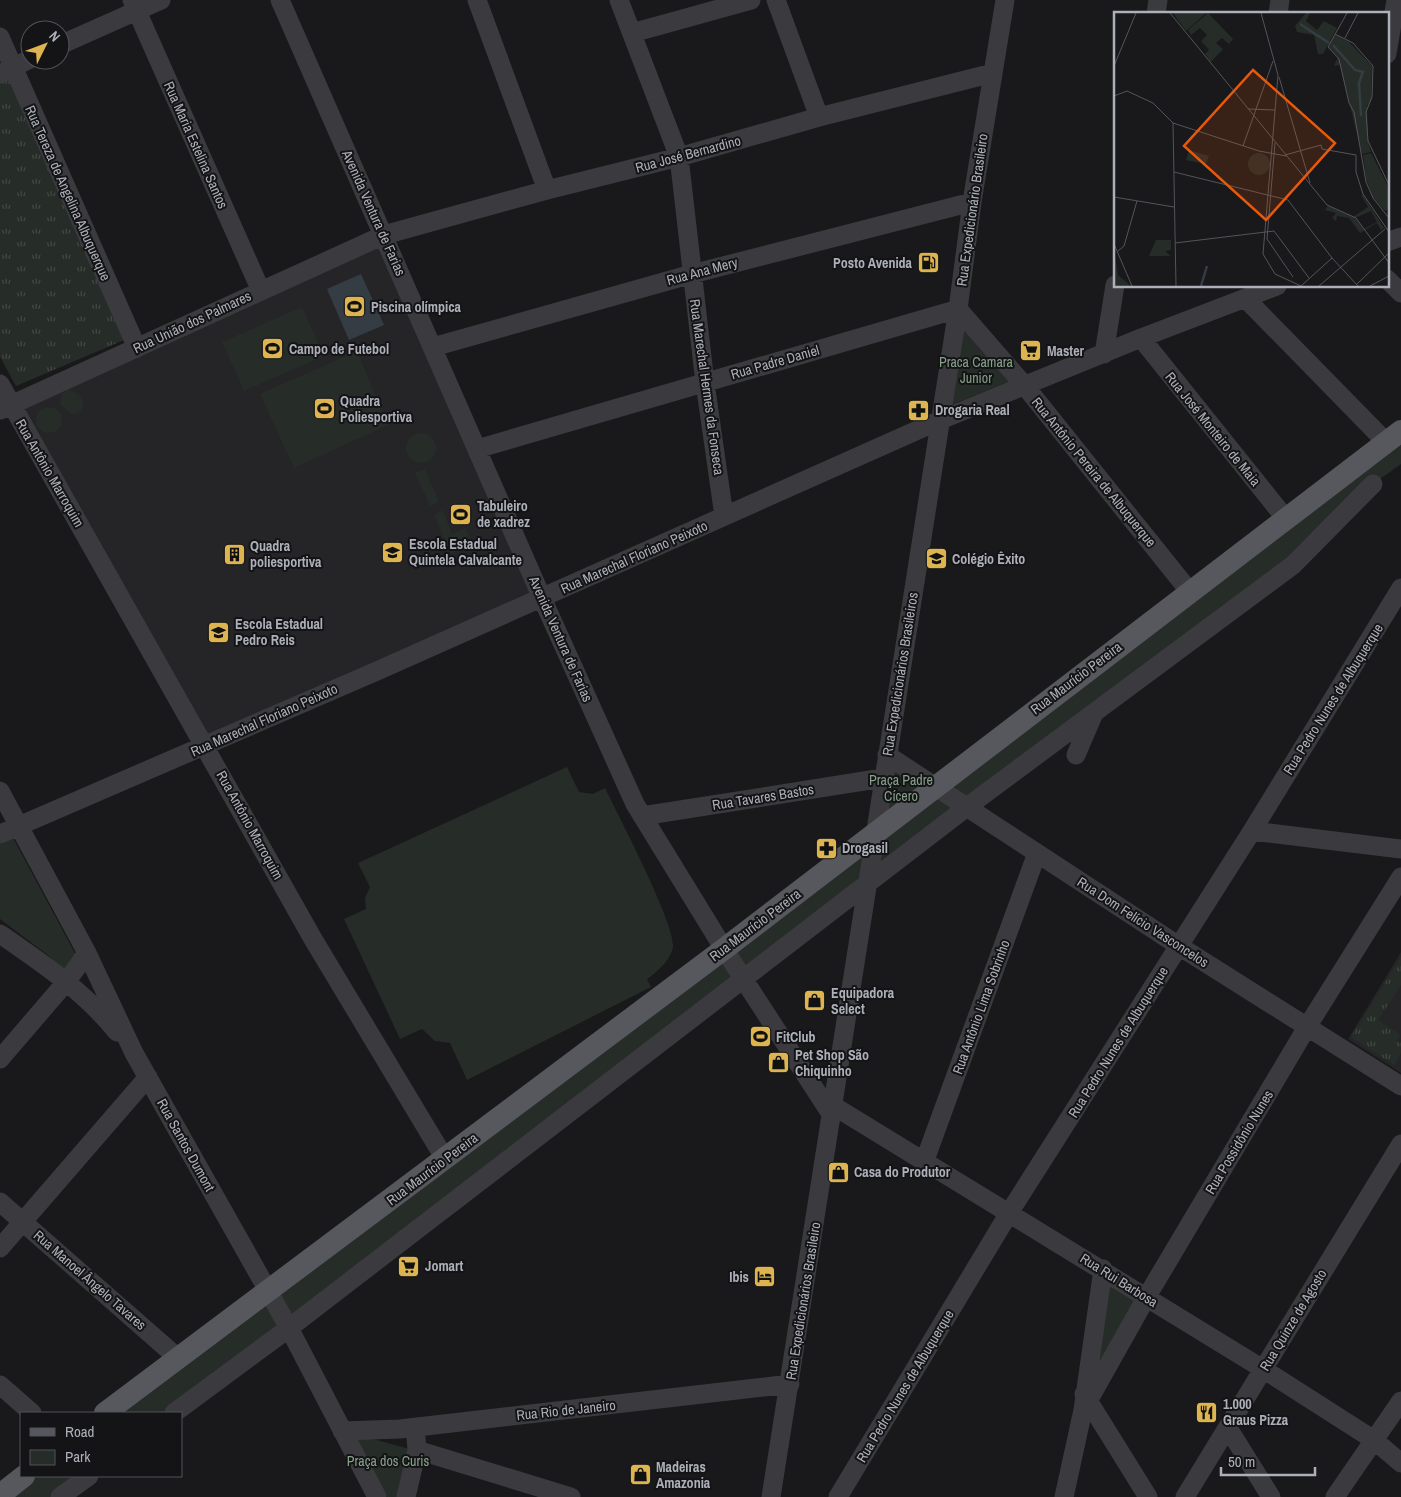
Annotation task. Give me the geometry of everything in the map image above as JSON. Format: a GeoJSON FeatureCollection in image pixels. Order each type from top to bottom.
{"type":"FeatureCollection","features":[{"type":"Feature","properties":{"kind":"main road","name":"Rua Maurício Pereira"},"geometry":{"type":"LineString","coordinates":[[106,1412],[269,1292],[724,949],[1394,437]]}},
{"type":"Feature","properties":{"kind":"main road"},"geometry":{"type":"LineString","coordinates":[[0,1495],[23,1477]]}},
{"type":"Feature","properties":{"kind":"street"},"geometry":{"type":"LineString","coordinates":[[70,40],[134,5],[161,0]]}},
{"type":"Feature","properties":{"kind":"street","name":"Avenida Ventura de Farias"},"geometry":{"type":"LineString","coordinates":[[280,0],[542,598],[642,816],[724,949],[831,1109]]}},
{"type":"Feature","properties":{"kind":"street"},"geometry":{"type":"LineString","coordinates":[[477,0],[547,190]]}},
{"type":"Feature","properties":{"kind":"street","name":"Rua Marechal Hermes da Fonseca"},"geometry":{"type":"LineString","coordinates":[[619,0],[679,157],[705,383],[724,516]]}},
{"type":"Feature","properties":{"kind":"street"},"geometry":{"type":"LineString","coordinates":[[632,32],[751,0]]}},
{"type":"Feature","properties":{"kind":"street"},"geometry":{"type":"LineString","coordinates":[[776,0],[819,117]]}},
{"type":"Feature","properties":{"kind":"street","name":"Rua Expedicionário Brasileiro"},"geometry":{"type":"LineString","coordinates":[[938,420],[958,309],[972,202],[1005,0]]}},
{"type":"Feature","properties":{"kind":"street"},"geometry":{"type":"LineString","coordinates":[[1388,48],[1396,0]]}},
{"type":"Feature","properties":{"kind":"street","name":"Rua Maria Estelina Santos"},"geometry":{"type":"LineString","coordinates":[[134,5],[261,291]]}},
{"type":"Feature","properties":{"kind":"street","name":"Rua Tereza de Angelina Albuquerque"},"geometry":{"type":"LineString","coordinates":[[0,37],[6,71],[136,348]]}},
{"type":"Feature","properties":{"kind":"street"},"geometry":{"type":"LineString","coordinates":[[6,71],[20,64]]}},
{"type":"Feature","properties":{"kind":"street","name":"Rua José Bernardino"},"geometry":{"type":"LineString","coordinates":[[384,235],[547,190],[679,157],[819,117],[993,73]]}},
{"type":"Feature","properties":{"kind":"street","name":"Rua Ana Mery"},"geometry":{"type":"LineString","coordinates":[[433,347],[692,274],[972,202]]}},
{"type":"Feature","properties":{"kind":"street","name":"Rua União dos Palmares"},"geometry":{"type":"LineString","coordinates":[[6,407],[384,235]]}},
{"type":"Feature","properties":{"kind":"street"},"geometry":{"type":"LineString","coordinates":[[1388,242],[1401,237]]}},
{"type":"Feature","properties":{"kind":"street"},"geometry":{"type":"LineString","coordinates":[[1388,281],[1401,293]]}},
{"type":"Feature","properties":{"kind":"street"},"geometry":{"type":"LineString","coordinates":[[1104,354],[1115,288]]}},
{"type":"Feature","properties":{"kind":"street","name":"Rua Marechal Floriano Peixoto"},"geometry":{"type":"LineString","coordinates":[[0,834],[206,746],[542,598],[938,420],[1104,354],[1240,296],[1270,288]]}},
{"type":"Feature","properties":{"kind":"street"},"geometry":{"type":"LineString","coordinates":[[1240,296],[1394,437]]}},
{"type":"Feature","properties":{"kind":"street","name":"Rua Padre Daniel"},"geometry":{"type":"LineString","coordinates":[[477,449],[958,309]]}},
{"type":"Feature","properties":{"kind":"street","name":"Rua Antônio Pereira de Albuquerque"},"geometry":{"type":"LineString","coordinates":[[958,309],[1025,386],[1190,592]]}},
{"type":"Feature","properties":{"kind":"street","name":"Rua José Monteiro de Maia"},"geometry":{"type":"LineString","coordinates":[[1141,338],[1286,519]]}},
{"type":"Feature","properties":{"kind":"street","name":"Rua Antônio Marroquim"},"geometry":{"type":"LineString","coordinates":[[0,384],[6,407],[206,746],[313,939],[445,1159]]}},
{"type":"Feature","properties":{"kind":"street","name":"Rua Expedicionários Brasileiros"},"geometry":{"type":"LineString","coordinates":[[831,1109],[868,884],[874,834],[938,420]]}},
{"type":"Feature","properties":{"kind":"street"},"geometry":{"type":"LineString","coordinates":[[175,1412],[289,1328],[967,807],[1294,565],[1373,484]]}},
{"type":"Feature","properties":{"kind":"street","name":"Rua Pedro Nunes de Albuquerque"},"geometry":{"type":"LineString","coordinates":[[838,1497],[1009,1213],[1252,832],[1401,588]]}},
{"type":"Feature","properties":{"kind":"street"},"geometry":{"type":"LineString","coordinates":[[1076,755],[1095,712]]}},
{"type":"Feature","properties":{"kind":"street","name":"Rua Dom Felício Vasconcelos"},"geometry":{"type":"LineString","coordinates":[[887,756],[1179,946],[1401,1086]]}},
{"type":"Feature","properties":{"kind":"street","name":"Rua Tavares Bastos"},"geometry":{"type":"LineString","coordinates":[[642,816],[884,778]]}},
{"type":"Feature","properties":{"kind":"street","name":"Rua Santos Dumont"},"geometry":{"type":"LineString","coordinates":[[0,791],[87,953],[134,1053],[289,1328],[377,1497]]}},
{"type":"Feature","properties":{"kind":"street"},"geometry":{"type":"LineString","coordinates":[[1252,832],[1401,849]]}},
{"type":"Feature","properties":{"kind":"street","name":"Rua Antônio Lima Sobrinho"},"geometry":{"type":"LineString","coordinates":[[925,1160],[1037,853]]}},
{"type":"Feature","properties":{"kind":"street","name":"Rua Possidônio Nunes"},"geometry":{"type":"LineString","coordinates":[[1085,1401],[1308,1027],[1401,878]]}},
{"type":"Feature","properties":{"kind":"street"},"geometry":{"type":"LineString","coordinates":[[0,934],[66,982],[105,1017],[134,1053]]}},
{"type":"Feature","properties":{"kind":"street"},"geometry":{"type":"LineString","coordinates":[[0,1059],[66,982],[87,953]]}},
{"type":"Feature","properties":{"kind":"street"},"geometry":{"type":"LineString","coordinates":[[803,1068],[822,1075],[838,1070]]}},
{"type":"Feature","properties":{"kind":"street"},"geometry":{"type":"LineString","coordinates":[[0,1248],[148,1077]]}},
{"type":"Feature","properties":{"kind":"street","name":"Rua Rui Barbosa"},"geometry":{"type":"LineString","coordinates":[[831,1109],[925,1160],[1103,1269],[1146,1298],[1263,1369],[1374,1440],[1401,1463]]}},
{"type":"Feature","properties":{"kind":"street","name":"Rua Expedicionários Brasileiro"},"geometry":{"type":"LineString","coordinates":[[771,1497],[790,1384],[831,1109]]}},
{"type":"Feature","properties":{"kind":"street","name":"Rua Quinze de Agosto"},"geometry":{"type":"LineString","coordinates":[[1185,1497],[1401,1144]]}},
{"type":"Feature","properties":{"kind":"street","name":"Rua Manoel Ângelo Tavares"},"geometry":{"type":"LineString","coordinates":[[0,1202],[179,1359]]}},
{"type":"Feature","properties":{"kind":"street"},"geometry":{"type":"LineString","coordinates":[[1064,1497],[1085,1401],[1103,1269]]}},
{"type":"Feature","properties":{"kind":"street","name":"Rua Rio de Janeiro"},"geometry":{"type":"LineString","coordinates":[[342,1431],[416,1427],[790,1384]]}},
{"type":"Feature","properties":{"kind":"street"},"geometry":{"type":"LineString","coordinates":[[0,1385],[31,1412]]}},
{"type":"Feature","properties":{"kind":"street"},"geometry":{"type":"LineString","coordinates":[[1085,1401],[1148,1497]]}},
{"type":"Feature","properties":{"kind":"street"},"geometry":{"type":"LineString","coordinates":[[1335,1497],[1401,1401]]}},
{"type":"Feature","properties":{"kind":"street"},"geometry":{"type":"LineString","coordinates":[[406,1497],[417,1450],[416,1427]]}},
{"type":"Feature","properties":{"kind":"street"},"geometry":{"type":"LineString","coordinates":[[1228,1428],[1271,1497]]}},
{"type":"Feature","properties":{"kind":"street"},"geometry":{"type":"LineString","coordinates":[[417,1450],[571,1497]]}},
{"type":"Feature","properties":{"kind":"street"},"geometry":{"type":"LineString","coordinates":[[60,1497],[88,1477]]}},
{"type":"Feature","properties":{"kind":"shaded area"},"geometry":{"type":"Polygon","coordinates":[[[384,235],[542,598],[206,746],[11,404],[384,235]]]}},
{"type":"Feature","properties":{"kind":"shaded area","name":"Piscina olímpica"},"geometry":{"type":"Polygon","coordinates":[[[361,274],[384,325],[349,340],[327,289],[361,274]]]}},
{"type":"Feature","properties":{"kind":"shaded area"},"geometry":{"type":"Polygon","coordinates":[[[1401,952],[1401,1073],[1348,1039],[1401,952]]]}},
{"type":"Feature","properties":{"kind":"green space"},"geometry":{"type":"Polygon","coordinates":[[[8,77],[124,340],[16,386],[0,357],[0,82],[8,77]]]}},
{"type":"Feature","properties":{"kind":"green space","name":"Campo de Futebol"},"geometry":{"type":"Polygon","coordinates":[[[302,307],[324,356],[244,391],[222,342],[302,307]]]}},
{"type":"Feature","properties":{"kind":"green space","name":"Praca Camara Junior"},"geometry":{"type":"Polygon","coordinates":[[[960,319],[1014,380],[946,407],[960,319]]]}},
{"type":"Feature","properties":{"kind":"green space","name":"Quadra Poliesportiva"},"geometry":{"type":"Polygon","coordinates":[[[357,351],[388,425],[294,468],[260,394],[357,351]]]}},
{"type":"Feature","properties":{"kind":"green space"},"geometry":{"type":"Polygon","coordinates":[[[68,390],[76,392],[81,397],[83,403],[81,412],[72,414],[60,405],[61,394],[68,390]]]}},
{"type":"Feature","properties":{"kind":"green space"},"geometry":{"type":"Polygon","coordinates":[[[49,407],[58,411],[62,420],[58,429],[49,433],[40,429],[36,420],[40,411],[49,407]]]}},
{"type":"Feature","properties":{"kind":"green space","name":"Praça Padre Cícero"},"geometry":{"type":"Polygon","coordinates":[[[1401,431],[1401,464],[1373,484],[1293,565],[175,1412],[106,1412],[874,834],[887,755],[935,786],[1401,431]]]}},
{"type":"Feature","properties":{"kind":"green space"},"geometry":{"type":"Polygon","coordinates":[[[421,433],[431,438],[436,448],[431,458],[421,463],[411,458],[406,448],[411,438],[421,433]]]}},
{"type":"Feature","properties":{"kind":"green space"},"geometry":{"type":"Polygon","coordinates":[[[425,469],[439,502],[430,506],[415,473],[425,469]]]}},
{"type":"Feature","properties":{"kind":"green space","name":"Tabuleiro de xadrez"},"geometry":{"type":"Polygon","coordinates":[[[465,502],[473,519],[456,527],[449,510],[465,502]]]}},
{"type":"Feature","properties":{"kind":"green space"},"geometry":{"type":"Polygon","coordinates":[[[443,510],[452,534],[466,528],[472,543],[451,554],[434,515],[443,510]]]}},
{"type":"Feature","properties":{"kind":"green space"},"geometry":{"type":"Polygon","coordinates":[[[567,767],[579,792],[593,794],[605,788],[656,894],[671,935],[672,952],[663,965],[647,979],[651,987],[467,1080],[450,1043],[435,1041],[422,1029],[400,1039],[344,919],[366,909],[365,898],[370,887],[358,863],[567,767]]]}},
{"type":"Feature","properties":{"kind":"green space"},"geometry":{"type":"Polygon","coordinates":[[[12,836],[77,957],[64,971],[49,956],[0,919],[0,841],[12,836]]]}},
{"type":"Feature","properties":{"kind":"green space"},"geometry":{"type":"Polygon","coordinates":[[[1401,957],[1401,985],[1378,1020],[1400,1034],[1397,1040],[1401,1043],[1401,1053],[1394,1065],[1351,1037],[1401,957]]]}},
{"type":"Feature","properties":{"kind":"green space"},"geometry":{"type":"Polygon","coordinates":[[[1103,1269],[1146,1298],[1088,1400],[1103,1269]]]}},
{"type":"Feature","properties":{"kind":"green space","name":"Praça dos Curis"},"geometry":{"type":"Polygon","coordinates":[[[351,1433],[410,1449],[398,1497],[387,1497],[351,1433]]]}},
{"type":"Feature","properties":{"kind":"green space"},"geometry":{"type":"Polygon","coordinates":[[[23,1477],[88,1477],[60,1497],[0,1497],[23,1477]]]}},
{"type":"Feature","properties":{"kind":"place","name":"Posto Avenida"},"geometry":{"type":"Point","coordinates":[928,263]}},
{"type":"Feature","properties":{"kind":"place","name":"Piscina olímpica"},"geometry":{"type":"Point","coordinates":[355,307]}},
{"type":"Feature","properties":{"kind":"place","name":"Campo de Futebol"},"geometry":{"type":"Point","coordinates":[273,349]}},
{"type":"Feature","properties":{"kind":"place","name":"Master"},"geometry":{"type":"Point","coordinates":[1031,351]}},
{"type":"Feature","properties":{"kind":"place","name":"Quadra Poliesportiva"},"geometry":{"type":"Point","coordinates":[324,409]}},
{"type":"Feature","properties":{"kind":"place","name":"Drogaria Real"},"geometry":{"type":"Point","coordinates":[919,410]}},
{"type":"Feature","properties":{"kind":"place","name":"Tabuleiro de xadrez"},"geometry":{"type":"Point","coordinates":[461,514]}},
{"type":"Feature","properties":{"kind":"place","name":"Escola Estadual Quintela Calvalcante"},"geometry":{"type":"Point","coordinates":[393,552]}},
{"type":"Feature","properties":{"kind":"place","name":"Quadra poliesportiva"},"geometry":{"type":"Point","coordinates":[234,554]}},
{"type":"Feature","properties":{"kind":"place","name":"Colégio Êxito"},"geometry":{"type":"Point","coordinates":[936,559]}},
{"type":"Feature","properties":{"kind":"place","name":"Escola Estadual Pedro Reis"},"geometry":{"type":"Point","coordinates":[219,632]}},
{"type":"Feature","properties":{"kind":"place","name":"Drogasil"},"geometry":{"type":"Point","coordinates":[826,848]}},
{"type":"Feature","properties":{"kind":"place","name":"Equipadora Select"},"geometry":{"type":"Point","coordinates":[815,1001]}},
{"type":"Feature","properties":{"kind":"place","name":"FitClub"},"geometry":{"type":"Point","coordinates":[760,1037]}},
{"type":"Feature","properties":{"kind":"place","name":"Pet Shop São Chiquinho"},"geometry":{"type":"Point","coordinates":[779,1063]}},
{"type":"Feature","properties":{"kind":"place","name":"Casa do Produtor"},"geometry":{"type":"Point","coordinates":[838,1172]}},
{"type":"Feature","properties":{"kind":"place","name":"Jomart"},"geometry":{"type":"Point","coordinates":[409,1266]}},
{"type":"Feature","properties":{"kind":"place","name":"Ibis"},"geometry":{"type":"Point","coordinates":[765,1277]}},
{"type":"Feature","properties":{"kind":"place","name":"1.000 Graus Pizza"},"geometry":{"type":"Point","coordinates":[1207,1412]}},
{"type":"Feature","properties":{"kind":"place","name":"Madeiras Amazonia"},"geometry":{"type":"Point","coordinates":[640,1475]}}]}
